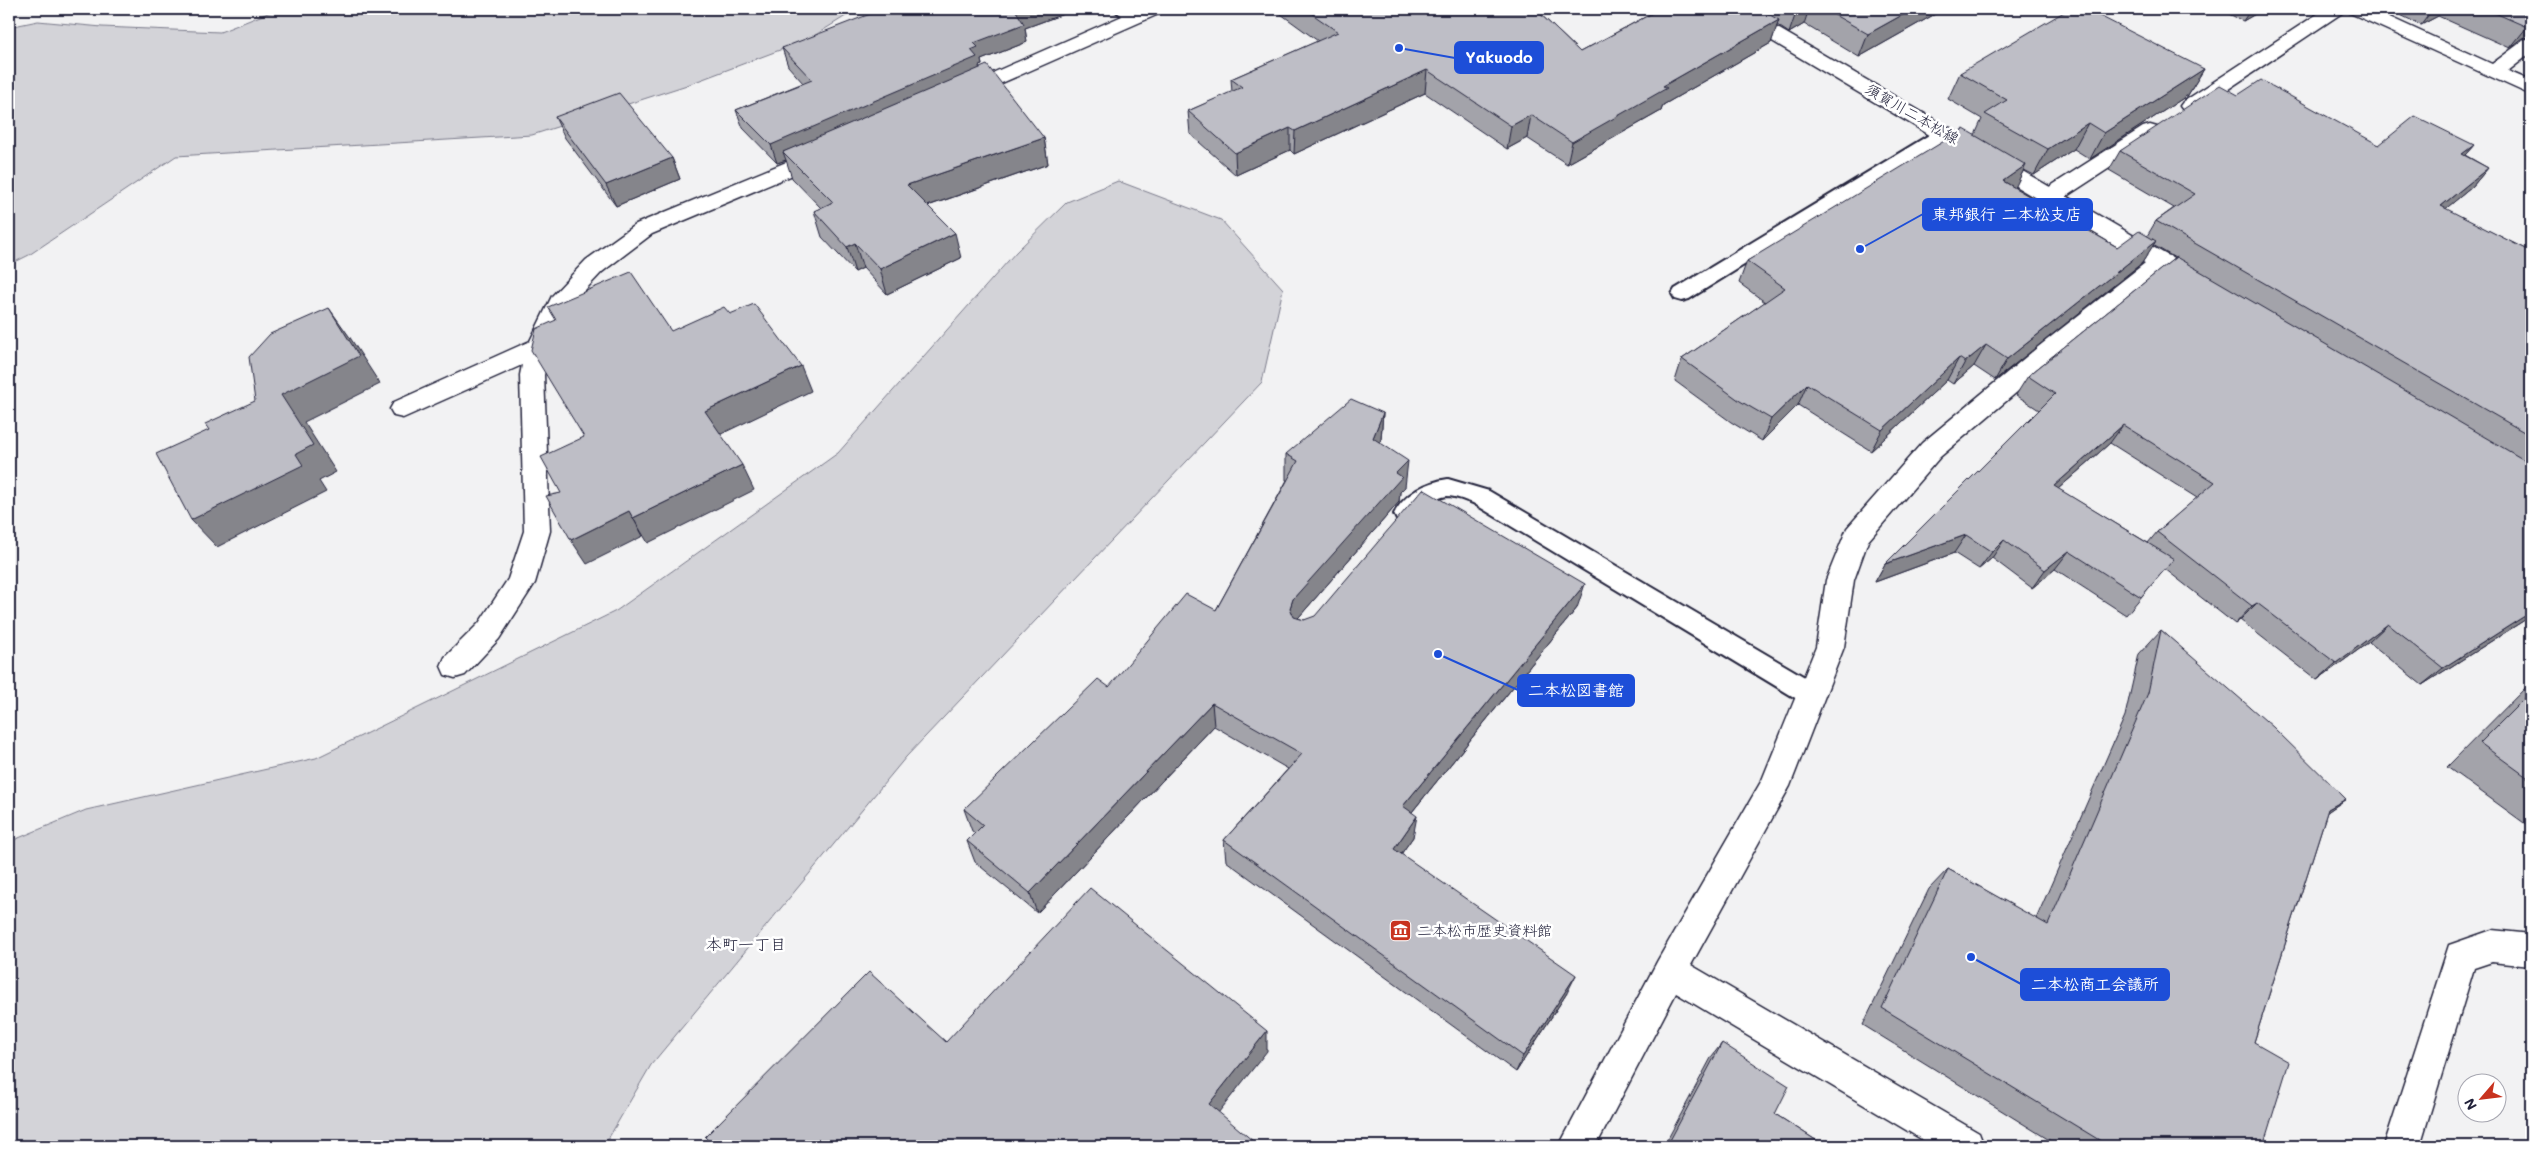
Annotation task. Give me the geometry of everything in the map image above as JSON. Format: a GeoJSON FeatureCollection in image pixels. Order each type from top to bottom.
{"type":"FeatureCollection","features":[{"type":"Feature","properties":{"kind":"street","name":"須賀川二本松線"},"geometry":{"type":"LineString","coordinates":[[1732,9],[2214,293]]}},
{"type":"Feature","properties":{"kind":"street"},"geometry":{"type":"LineString","coordinates":[[2051,196],[2338,9]]}},
{"type":"Feature","properties":{"kind":"street"},"geometry":{"type":"LineString","coordinates":[[2357,9],[2531,89]]}},
{"type":"Feature","properties":{"kind":"street"},"geometry":{"type":"LineString","coordinates":[[941,102],[1137,12]]}},
{"type":"Feature","properties":{"kind":"street"},"geometry":{"type":"LineString","coordinates":[[2494,72],[2531,44]]}},
{"type":"Feature","properties":{"kind":"street"},"geometry":{"type":"LineString","coordinates":[[456,666],[489,631],[521,583],[537,531],[532,375],[540,346],[560,302],[594,266],[644,229],[842,147]]}},
{"type":"Feature","properties":{"kind":"street"},"geometry":{"type":"LineString","coordinates":[[1576,1146],[1670,972],[1775,786],[1830,647],[1840,580],[1857,536],[1931,450],[2047,353],[2162,262]]}},
{"type":"Feature","properties":{"kind":"street"},"geometry":{"type":"LineString","coordinates":[[403,408],[540,346]]}},
{"type":"Feature","properties":{"kind":"street"},"geometry":{"type":"LineString","coordinates":[[2402,1146],[2461,956],[2492,946],[2531,950]]}},
{"type":"Feature","properties":{"kind":"street"},"geometry":{"type":"LineString","coordinates":[[1670,972],[1966,1146]]}},
{"type":"Feature","properties":{"kind":"lane"},"geometry":{"type":"LineString","coordinates":[[1682,294],[1945,133]]}},
{"type":"Feature","properties":{"kind":"lane"},"geometry":{"type":"LineString","coordinates":[[1390,532],[1414,503],[1438,489],[1454,487],[1472,494],[1811,694]]}},
{"type":"Feature","properties":{"kind":"shaded area"},"geometry":{"type":"Polygon","coordinates":[[[278,9],[857,9],[809,39],[687,85],[532,135],[176,156],[29,255],[9,265],[9,27],[38,21],[102,27],[220,32],[278,9]]]}},
{"type":"Feature","properties":{"kind":"shaded area"},"geometry":{"type":"Polygon","coordinates":[[[1118,181],[1221,220],[1283,289],[1262,382],[906,757],[651,1065],[604,1146],[9,1146],[9,842],[86,810],[316,758],[616,611],[838,453],[1016,252],[1067,202],[1118,181]]]}},
{"type":"Feature","properties":{"kind":"building"},"geometry":{"type":"Polygon","coordinates":[[[883,9],[1024,9],[1016,11],[1024,24],[974,43],[978,47],[971,50],[977,57],[771,145],[736,110],[812,80],[782,48],[883,9]]]}},
{"type":"Feature","properties":{"kind":"building"},"geometry":{"type":"Polygon","coordinates":[[[1305,9],[1535,9],[1580,52],[1660,9],[1759,9],[1779,20],[1663,86],[1667,88],[1572,142],[1531,115],[1511,126],[1427,70],[1295,131],[1290,128],[1235,153],[1188,111],[1242,87],[1231,79],[1338,32],[1305,9]]]}},
{"type":"Feature","properties":{"kind":"building"},"geometry":{"type":"Polygon","coordinates":[[[1824,9],[1913,9],[1868,34],[1824,9]]]}},
{"type":"Feature","properties":{"kind":"building"},"geometry":{"type":"Polygon","coordinates":[[[2069,9],[2086,9],[2204,69],[2104,133],[2088,123],[2048,149],[1985,114],[2007,100],[1960,73],[2069,9]]]}},
{"type":"Feature","properties":{"kind":"building"},"geometry":{"type":"Polygon","coordinates":[[[2486,9],[2531,9],[2531,24],[2527,27],[2486,9]]]}},
{"type":"Feature","properties":{"kind":"building"},"geometry":{"type":"Polygon","coordinates":[[[987,65],[1044,138],[907,185],[955,233],[880,269],[855,243],[847,247],[814,211],[833,202],[783,152],[987,65]]]}},
{"type":"Feature","properties":{"kind":"building"},"geometry":{"type":"Polygon","coordinates":[[[2261,80],[2379,145],[2415,116],[2474,145],[2462,154],[2488,168],[2441,206],[2531,252],[2531,436],[2156,221],[2195,194],[2120,151],[2220,85],[2238,95],[2261,80]]]}},
{"type":"Feature","properties":{"kind":"building"},"geometry":{"type":"Polygon","coordinates":[[[619,93],[672,158],[606,185],[555,117],[619,93]]]}},
{"type":"Feature","properties":{"kind":"building"},"geometry":{"type":"Polygon","coordinates":[[[1964,129],[2026,165],[2003,181],[2117,247],[2139,231],[2156,241],[2007,359],[1986,345],[1965,362],[1959,358],[1882,430],[1807,384],[1771,419],[1740,401],[1682,359],[1785,288],[1747,261],[1964,129]]]}},
{"type":"Feature","properties":{"kind":"building"},"geometry":{"type":"Polygon","coordinates":[[[2176,257],[2531,464],[2531,612],[2443,668],[2388,624],[2336,663],[2257,603],[2252,606],[2157,532],[2215,482],[2123,425],[2054,486],[2174,559],[2141,597],[2069,551],[2045,570],[2004,540],[1992,552],[1966,535],[1885,564],[2055,394],[2028,376],[2176,257]]]}},
{"type":"Feature","properties":{"kind":"building"},"geometry":{"type":"Polygon","coordinates":[[[631,272],[671,331],[724,307],[730,314],[754,304],[801,366],[705,411],[742,465],[633,518],[629,511],[571,540],[546,496],[561,493],[541,457],[584,437],[531,350],[536,329],[556,320],[548,307],[631,272]]]}},
{"type":"Feature","properties":{"kind":"building"},"geometry":{"type":"Polygon","coordinates":[[[329,308],[359,356],[281,395],[313,445],[296,454],[303,465],[191,520],[156,454],[209,430],[205,424],[255,401],[249,357],[270,334],[329,308]]]}},
{"type":"Feature","properties":{"kind":"building"},"geometry":{"type":"Polygon","coordinates":[[[1351,399],[1383,413],[1373,438],[1408,461],[1396,473],[1402,477],[1293,599],[1290,608],[1294,617],[1304,620],[1315,616],[1423,489],[1585,584],[1403,806],[1417,816],[1394,849],[1576,975],[1523,1056],[1224,840],[1302,754],[1212,703],[1030,893],[967,841],[983,825],[964,809],[1098,679],[1109,687],[1186,594],[1216,610],[1298,461],[1286,454],[1351,399]]]}},
{"type":"Feature","properties":{"kind":"building"},"geometry":{"type":"Polygon","coordinates":[[[2161,630],[2273,727],[2346,799],[2328,809],[2254,1042],[2289,1062],[2263,1146],[2109,1146],[1882,1008],[1948,869],[2048,925],[2148,693],[2161,630]]]}},
{"type":"Feature","properties":{"kind":"building"},"geometry":{"type":"Polygon","coordinates":[[[2531,692],[2531,780],[2480,743],[2531,692]]]}},
{"type":"Feature","properties":{"kind":"building"},"geometry":{"type":"Polygon","coordinates":[[[1090,888],[1267,1031],[1209,1104],[1253,1141],[1249,1146],[714,1146],[705,1137],[869,972],[946,1042],[1090,888]]]}},
{"type":"Feature","properties":{"kind":"building"},"geometry":{"type":"Polygon","coordinates":[[[1722,1043],[1789,1086],[1775,1114],[1825,1146],[1667,1146],[1722,1043]]]}},
{"type":"Feature","properties":{"kind":"place","name":"Yakuodo"},"geometry":{"type":"Point","coordinates":[1399,48]}},
{"type":"Feature","properties":{"kind":"place","name":"東邦銀行 二本松支店"},"geometry":{"type":"Point","coordinates":[1860,249]}},
{"type":"Feature","properties":{"kind":"place","name":"二本松図書館"},"geometry":{"type":"Point","coordinates":[1438,654]}},
{"type":"Feature","properties":{"kind":"place","name":"二本松市歴史資料館"},"geometry":{"type":"Point","coordinates":[1401,931]}},
{"type":"Feature","properties":{"kind":"place","name":"二本松商工会議所"},"geometry":{"type":"Point","coordinates":[1971,957]}},
{"type":"Feature","properties":{"kind":"district","name":"本町一丁目"},"geometry":{"type":"Point","coordinates":[746,944]}}]}
